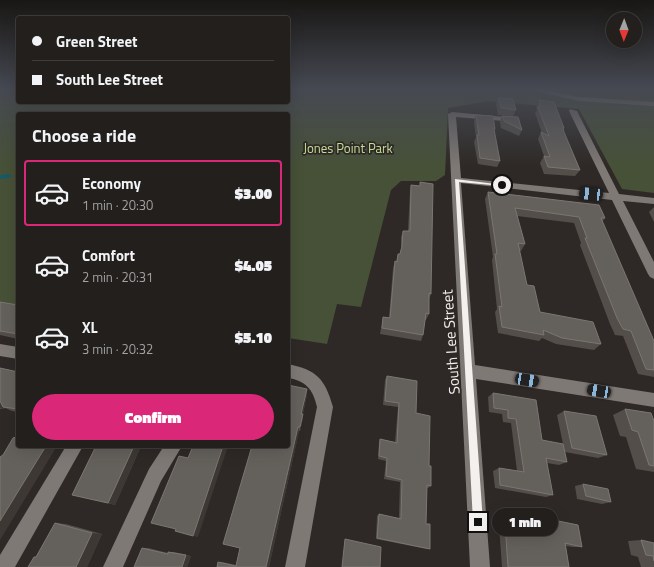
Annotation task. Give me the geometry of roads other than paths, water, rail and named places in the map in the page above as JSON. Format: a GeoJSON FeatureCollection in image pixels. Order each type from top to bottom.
{"type":"FeatureCollection","features":[{"type":"Feature","properties":{"kind":"street","name":"South Lee Street"},"geometry":{"type":"LineString","coordinates":[[452,114],[480,567]]}},
{"type":"Feature","properties":{"kind":"street","name":"South Lee Street"},"geometry":{"type":"LineString","coordinates":[[457,114],[516,120]]}},
{"type":"Feature","properties":{"kind":"street"},"geometry":{"type":"LineString","coordinates":[[575,114],[614,197],[624,212],[654,274]]}},
{"type":"Feature","properties":{"kind":"street"},"geometry":{"type":"LineString","coordinates":[[456,180],[654,201]]}},
{"type":"Feature","properties":{"kind":"street"},"geometry":{"type":"LineString","coordinates":[[0,350],[16,353]]}},
{"type":"Feature","properties":{"kind":"street"},"geometry":{"type":"LineString","coordinates":[[469,371],[654,400]]}},
{"type":"Feature","properties":{"kind":"street"},"geometry":{"type":"LineString","coordinates":[[295,372],[313,380],[322,391],[325,407],[295,567]]}},
{"type":"Feature","properties":{"kind":"street"},"geometry":{"type":"LineString","coordinates":[[4,567],[74,448]]}},
{"type":"Feature","properties":{"kind":"street"},"geometry":{"type":"LineString","coordinates":[[113,567],[155,475],[173,448]]}},
{"type":"Feature","properties":{"kind":"waterway"},"geometry":{"type":"LineString","coordinates":[[0,177],[9,176]]}},
{"type":"Feature","properties":{"kind":"park label","name":"Jones Point Park"},"geometry":{"type":"Point","coordinates":[348,148]}}]}
